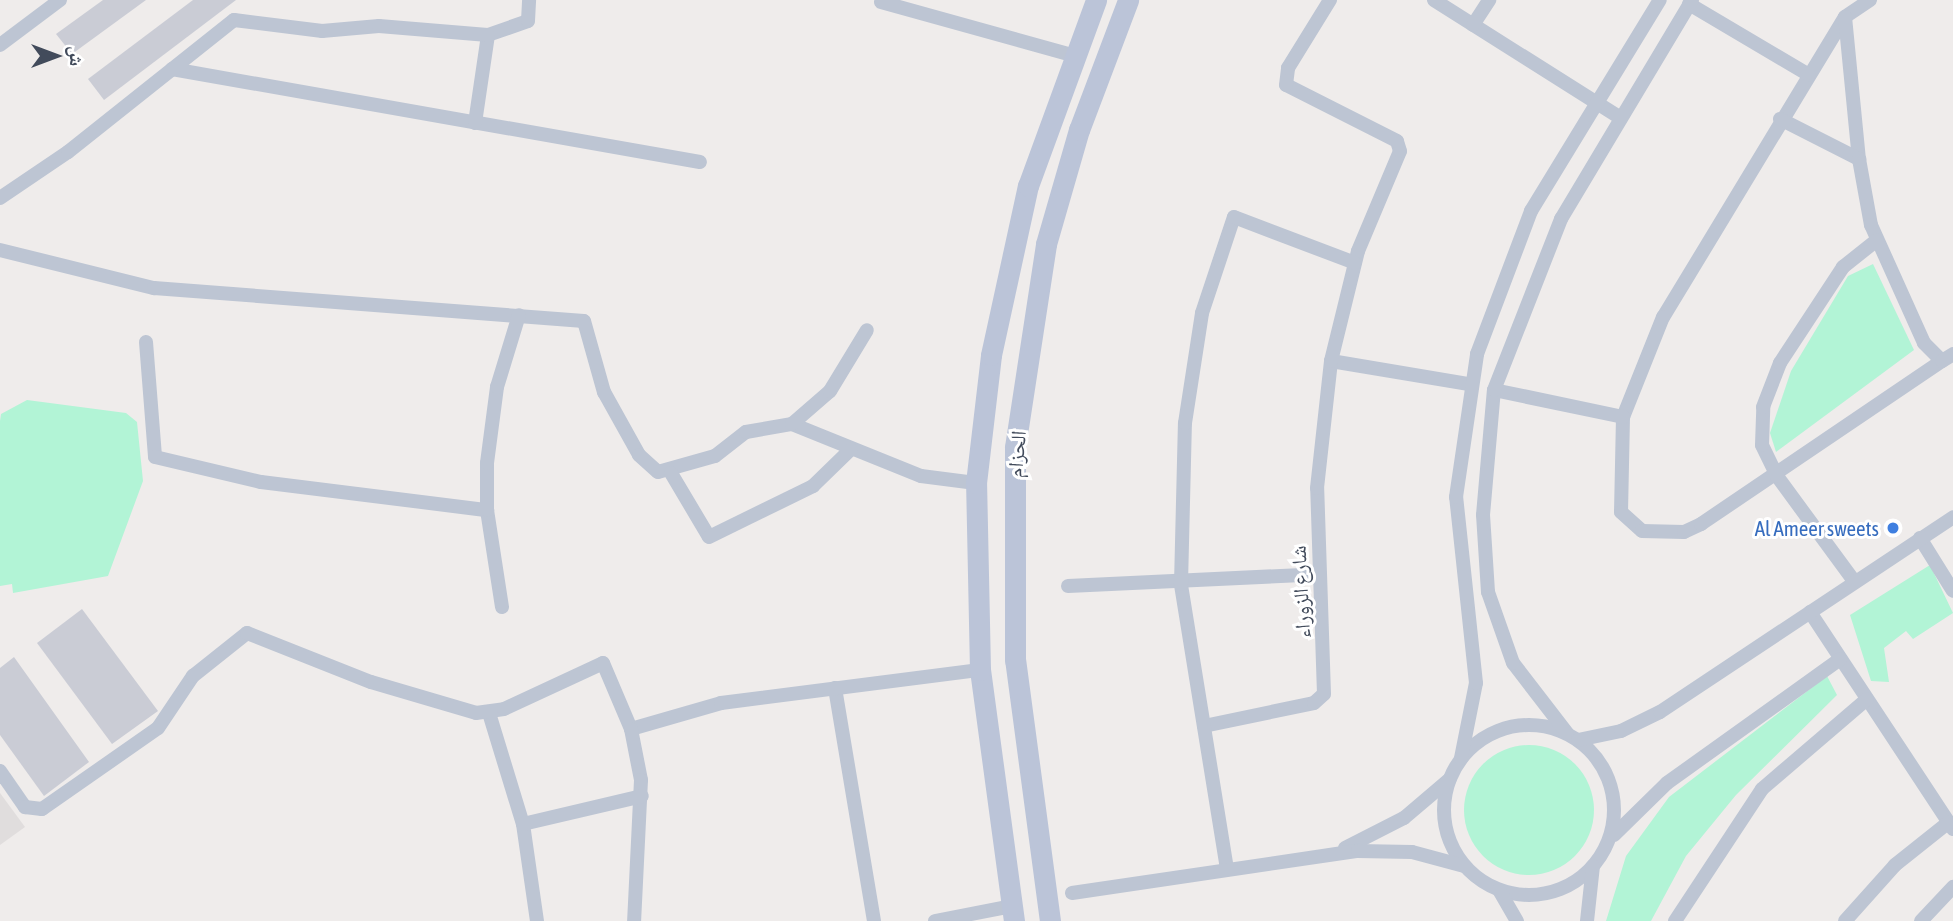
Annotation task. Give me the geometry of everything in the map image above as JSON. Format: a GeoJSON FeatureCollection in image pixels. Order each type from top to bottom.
{"type":"FeatureCollection","features":[{"type":"Feature","properties":{"kind":"main road"},"geometry":{"type":"LineString","coordinates":[[1013,914],[980,670],[976,483],[1001,300],[1028,186],[1072,55],[1096,0]]}},
{"type":"Feature","properties":{"kind":"main road","name":"الحزام"},"geometry":{"type":"LineString","coordinates":[[1050,921],[1016,660],[1016,447],[1046,244],[1083,118],[1128,0]]}},
{"type":"Feature","properties":{"kind":"street"},"geometry":{"type":"LineString","coordinates":[[0,45],[60,0]]}},
{"type":"Feature","properties":{"kind":"street"},"geometry":{"type":"LineString","coordinates":[[0,198],[234,20],[321,31],[379,26],[488,35],[528,21],[529,0]]}},
{"type":"Feature","properties":{"kind":"street","name":"شارع الزوراء"},"geometry":{"type":"LineString","coordinates":[[1204,726],[1314,703],[1324,694],[1317,488],[1331,361],[1355,263],[1400,150],[1397,141],[1286,85],[1288,68],[1329,0]]}},
{"type":"Feature","properties":{"kind":"street"},"geometry":{"type":"LineString","coordinates":[[1434,0],[1619,117]]}},
{"type":"Feature","properties":{"kind":"street"},"geometry":{"type":"LineString","coordinates":[[1473,25],[1489,0]]}},
{"type":"Feature","properties":{"kind":"street"},"geometry":{"type":"LineString","coordinates":[[1327,854],[1404,818],[1450,779],[1461,758],[1476,683],[1455,497],[1469,384],[1531,211],[1593,101],[1660,0]]}},
{"type":"Feature","properties":{"kind":"street"},"geometry":{"type":"LineString","coordinates":[[1845,17],[1859,159],[1877,240],[1924,343],[1947,358],[1777,476],[1684,532],[1642,531],[1621,512],[1623,417],[1663,317],[1780,119],[1845,17],[1870,0]]}},
{"type":"Feature","properties":{"kind":"street"},"geometry":{"type":"LineString","coordinates":[[881,2],[1072,55]]}},
{"type":"Feature","properties":{"kind":"street"},"geometry":{"type":"LineString","coordinates":[[1607,845],[1614,806],[1609,781],[1513,663],[1488,592],[1483,515],[1494,390],[1545,253],[1619,117],[1690,2],[1809,75]]}},
{"type":"Feature","properties":{"kind":"street"},"geometry":{"type":"LineString","coordinates":[[475,123],[488,35]]}},
{"type":"Feature","properties":{"kind":"street"},"geometry":{"type":"LineString","coordinates":[[172,69],[700,162]]}},
{"type":"Feature","properties":{"kind":"street"},"geometry":{"type":"LineString","coordinates":[[1780,119],[1859,159]]}},
{"type":"Feature","properties":{"kind":"street"},"geometry":{"type":"LineString","coordinates":[[1227,869],[1181,584],[1186,410],[1202,313],[1234,217],[1355,263]]}},
{"type":"Feature","properties":{"kind":"street"},"geometry":{"type":"LineString","coordinates":[[1854,581],[1777,476],[1762,445],[1763,407],[1780,363],[1843,267],[1877,240]]}},
{"type":"Feature","properties":{"kind":"street"},"geometry":{"type":"LineString","coordinates":[[0,250],[154,288],[584,321],[604,392],[639,455],[658,472],[671,473],[715,456],[746,432],[792,424],[830,391],[867,330]]}},
{"type":"Feature","properties":{"kind":"street"},"geometry":{"type":"LineString","coordinates":[[502,607],[487,510],[488,438],[519,315]]}},
{"type":"Feature","properties":{"kind":"street"},"geometry":{"type":"LineString","coordinates":[[146,342],[155,457],[261,482],[487,510]]}},
{"type":"Feature","properties":{"kind":"street"},"geometry":{"type":"LineString","coordinates":[[1331,361],[1469,384]]}},
{"type":"Feature","properties":{"kind":"street"},"geometry":{"type":"LineString","coordinates":[[1494,390],[1623,417]]}},
{"type":"Feature","properties":{"kind":"street"},"geometry":{"type":"LineString","coordinates":[[792,424],[850,450],[921,476],[976,483]]}},
{"type":"Feature","properties":{"kind":"street"},"geometry":{"type":"LineString","coordinates":[[671,473],[709,537],[813,486],[850,450]]}},
{"type":"Feature","properties":{"kind":"street"},"geometry":{"type":"LineString","coordinates":[[1461,758],[1503,728],[1542,725],[1572,736],[1621,731],[1660,712],[1953,517]]}},
{"type":"Feature","properties":{"kind":"street"},"geometry":{"type":"LineString","coordinates":[[1920,538],[1953,591]]}},
{"type":"Feature","properties":{"kind":"street"},"geometry":{"type":"LineString","coordinates":[[1068,586],[1181,584],[1319,574]]}},
{"type":"Feature","properties":{"kind":"street"},"geometry":{"type":"LineString","coordinates":[[1810,612],[1951,825],[1895,865],[1845,921]]}},
{"type":"Feature","properties":{"kind":"street"},"geometry":{"type":"LineString","coordinates":[[0,771],[25,807],[42,809],[158,728],[193,676],[247,633],[371,682],[489,713],[603,663],[631,729],[642,796],[634,921]]}},
{"type":"Feature","properties":{"kind":"street"},"geometry":{"type":"LineString","coordinates":[[1499,890],[1549,893],[1593,866],[1607,845],[1649,797],[1840,659]]}},
{"type":"Feature","properties":{"kind":"street"},"geometry":{"type":"LineString","coordinates":[[631,729],[721,703],[980,670]]}},
{"type":"Feature","properties":{"kind":"street"},"geometry":{"type":"LineString","coordinates":[[835,688],[874,921]]}},
{"type":"Feature","properties":{"kind":"street"},"geometry":{"type":"LineString","coordinates":[[1675,921],[1685,897],[1762,789],[1867,699]]}},
{"type":"Feature","properties":{"kind":"street"},"geometry":{"type":"LineString","coordinates":[[489,713],[523,824],[537,921]]}},
{"type":"Feature","properties":{"kind":"street"},"geometry":{"type":"LineString","coordinates":[[1450,779],[1446,830],[1464,866]]}},
{"type":"Feature","properties":{"kind":"street"},"geometry":{"type":"LineString","coordinates":[[523,824],[642,796]]}},
{"type":"Feature","properties":{"kind":"street"},"geometry":{"type":"LineString","coordinates":[[1072,893],[1327,854],[1405,851],[1464,866],[1499,890],[1517,921]]}},
{"type":"Feature","properties":{"kind":"street"},"geometry":{"type":"LineString","coordinates":[[1587,921],[1593,866]]}},
{"type":"Feature","properties":{"kind":"street"},"geometry":{"type":"LineString","coordinates":[[1921,921],[1953,887]]}},
{"type":"Feature","properties":{"kind":"street"},"geometry":{"type":"LineString","coordinates":[[935,921],[1013,914]]}},
{"type":"Feature","properties":{"kind":"shaded area"},"geometry":{"type":"Polygon","coordinates":[[[0,793],[25,827],[0,845],[0,793]]]}},
{"type":"Feature","properties":{"kind":"green space"},"geometry":{"type":"Polygon","coordinates":[[[1873,264],[1914,350],[1776,452],[1770,433],[1791,371],[1848,276],[1873,264]]]}},
{"type":"Feature","properties":{"kind":"green space"},"geometry":{"type":"Polygon","coordinates":[[[27,400],[126,413],[137,422],[143,481],[108,576],[13,593],[12,584],[0,586],[1,414],[27,400]]]}},
{"type":"Feature","properties":{"kind":"green space"},"geometry":{"type":"Polygon","coordinates":[[[1930,565],[1953,613],[1913,639],[1906,631],[1884,648],[1889,682],[1871,681],[1850,615],[1930,565]]]}},
{"type":"Feature","properties":{"kind":"green space"},"geometry":{"type":"Polygon","coordinates":[[[1827,676],[1837,695],[1736,795],[1686,856],[1651,921],[1606,921],[1626,856],[1669,797],[1827,676]]]}},
{"type":"Feature","properties":{"kind":"green space"},"geometry":{"type":"Polygon","coordinates":[[[1529,745],[1554,750],[1575,764],[1589,785],[1594,810],[1589,835],[1575,856],[1554,870],[1529,875],[1504,870],[1483,856],[1469,835],[1464,810],[1469,785],[1483,764],[1504,750],[1529,745]]]}},
{"type":"Feature","properties":{"kind":"building"},"geometry":{"type":"Polygon","coordinates":[[[103,0],[146,0],[72,54],[56,34],[103,0]]]}},
{"type":"Feature","properties":{"kind":"building"},"geometry":{"type":"Polygon","coordinates":[[[193,0],[236,0],[104,100],[88,79],[193,0]]]}},
{"type":"Feature","properties":{"kind":"building"},"geometry":{"type":"Polygon","coordinates":[[[82,609],[158,711],[112,744],[37,643],[82,609]]]}},
{"type":"Feature","properties":{"kind":"building"},"geometry":{"type":"Polygon","coordinates":[[[14,657],[89,762],[44,796],[0,735],[0,668],[14,657]]]}},
{"type":"Feature","properties":{"kind":"place","name":"Al Ameer sweets"},"geometry":{"type":"Point","coordinates":[1893,528]}}]}
